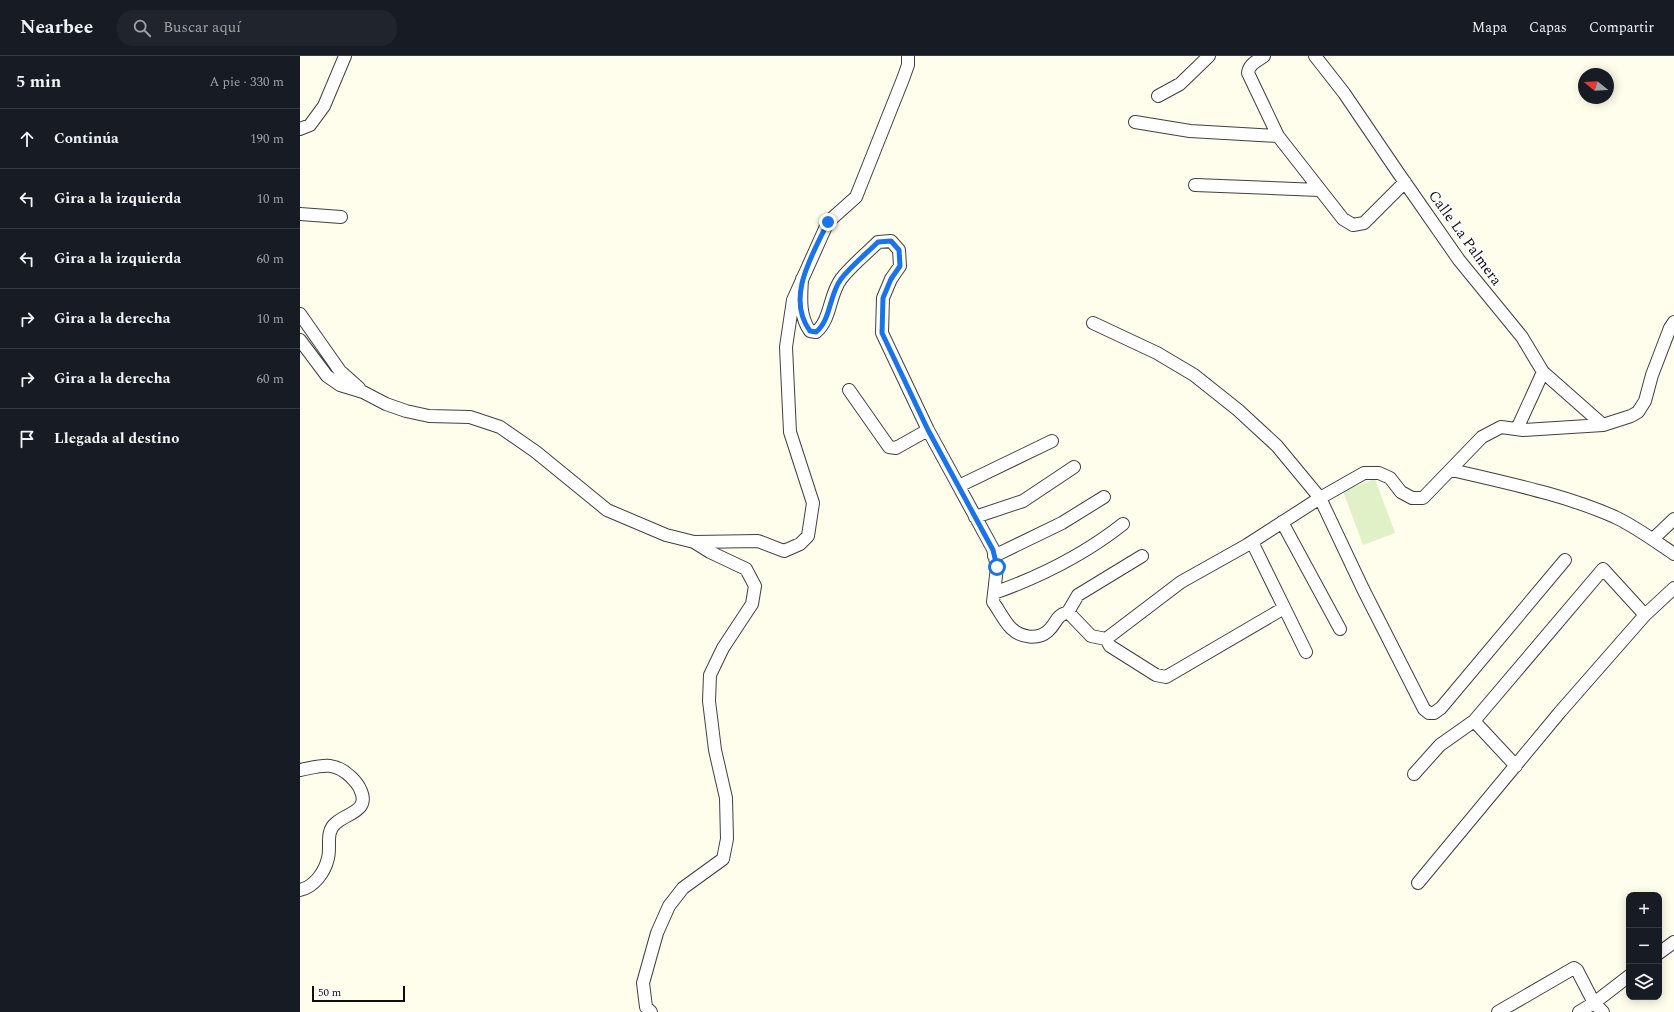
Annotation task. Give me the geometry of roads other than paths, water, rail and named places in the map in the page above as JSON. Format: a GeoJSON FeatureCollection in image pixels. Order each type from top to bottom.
{"type":"FeatureCollection","features":[{"type":"Feature","properties":{"kind":"street"},"geometry":{"type":"LineString","coordinates":[[300,129],[310,125],[324,106],[345,56]]}},
{"type":"Feature","properties":{"kind":"street"},"geometry":{"type":"LineString","coordinates":[[300,340],[327,376],[340,385],[363,392],[386,404],[406,411],[429,416],[470,417],[500,428],[536,452],[607,510],[666,535],[694,542],[758,541],[784,551],[800,544],[808,536],[813,503],[790,432],[786,347],[793,300],[828,222],[856,197],[903,79],[908,64],[908,56]]}},
{"type":"Feature","properties":{"kind":"street"},"geometry":{"type":"LineString","coordinates":[[1158,96],[1180,84],[1209,56]]}},
{"type":"Feature","properties":{"kind":"street"},"geometry":{"type":"LineString","coordinates":[[1264,56],[1252,64],[1248,73],[1278,136],[1343,219],[1353,225],[1364,222],[1405,182]]}},
{"type":"Feature","properties":{"kind":"street","name":"Calle La Palmera"},"geometry":{"type":"LineString","coordinates":[[1315,56],[1344,93],[1459,260],[1522,337],[1543,372],[1603,425]]}},
{"type":"Feature","properties":{"kind":"street"},"geometry":{"type":"LineString","coordinates":[[1135,122],[1190,130],[1278,136]]}},
{"type":"Feature","properties":{"kind":"street"},"geometry":{"type":"LineString","coordinates":[[1195,185],[1320,190]]}},
{"type":"Feature","properties":{"kind":"street"},"geometry":{"type":"LineString","coordinates":[[300,214],[341,217]]}},
{"type":"Feature","properties":{"kind":"street"},"geometry":{"type":"LineString","coordinates":[[802,280],[800,303],[805,324],[810,331],[816,332],[823,327],[832,295],[840,280],[878,242],[891,241],[899,250],[900,266],[891,279],[883,298],[882,333],[928,430],[993,550],[997,567],[993,602],[1012,629],[1027,636],[1037,638],[1049,631],[1060,615],[1068,612],[1078,595],[1142,556]]}},
{"type":"Feature","properties":{"kind":"street"},"geometry":{"type":"LineString","coordinates":[[300,314],[340,371],[363,392]]}},
{"type":"Feature","properties":{"kind":"street"},"geometry":{"type":"LineString","coordinates":[[1068,612],[1091,636],[1106,639],[1181,582],[1252,542],[1320,498],[1364,473],[1379,473],[1390,478],[1401,492],[1412,498],[1423,498],[1452,470],[1482,437],[1501,427],[1517,429],[1603,425],[1631,416],[1638,412],[1645,402],[1652,375],[1670,328],[1674,322]]}},
{"type":"Feature","properties":{"kind":"street"},"geometry":{"type":"LineString","coordinates":[[1093,323],[1157,353],[1194,375],[1238,410],[1277,446],[1320,498],[1363,589],[1424,709],[1428,713],[1434,714],[1441,708],[1565,560]]}},
{"type":"Feature","properties":{"kind":"street"},"geometry":{"type":"LineString","coordinates":[[1517,429],[1543,372]]}},
{"type":"Feature","properties":{"kind":"street"},"geometry":{"type":"LineString","coordinates":[[848,390],[889,447],[896,448],[928,430]]}},
{"type":"Feature","properties":{"kind":"street"},"geometry":{"type":"LineString","coordinates":[[959,486],[1052,441]]}},
{"type":"Feature","properties":{"kind":"street"},"geometry":{"type":"LineString","coordinates":[[975,517],[1023,501],[1074,467]]}},
{"type":"Feature","properties":{"kind":"street"},"geometry":{"type":"LineString","coordinates":[[1452,470],[1557,496],[1614,517],[1653,539],[1674,554]]}},
{"type":"Feature","properties":{"kind":"street"},"geometry":{"type":"LineString","coordinates":[[994,556],[1062,523],[1104,496]]}},
{"type":"Feature","properties":{"kind":"street"},"geometry":{"type":"LineString","coordinates":[[1653,539],[1674,519]]}},
{"type":"Feature","properties":{"kind":"street"},"geometry":{"type":"LineString","coordinates":[[1282,522],[1340,629]]}},
{"type":"Feature","properties":{"kind":"street"},"geometry":{"type":"LineString","coordinates":[[994,593],[1023,583],[1093,546],[1123,524]]}},
{"type":"Feature","properties":{"kind":"street"},"geometry":{"type":"LineString","coordinates":[[651,1012],[646,1007],[643,983],[657,933],[669,906],[683,888],[723,859],[727,840],[726,798],[715,750],[709,701],[710,675],[723,648],[752,604],[755,586],[746,568],[710,552],[694,542]]}},
{"type":"Feature","properties":{"kind":"street"},"geometry":{"type":"LineString","coordinates":[[1252,542],[1306,652]]}},
{"type":"Feature","properties":{"kind":"street"},"geometry":{"type":"LineString","coordinates":[[1414,774],[1440,745],[1474,721],[1603,569],[1645,615]]}},
{"type":"Feature","properties":{"kind":"street"},"geometry":{"type":"LineString","coordinates":[[1418,883],[1560,712],[1645,615],[1674,588]]}},
{"type":"Feature","properties":{"kind":"street"},"geometry":{"type":"LineString","coordinates":[[1106,639],[1110,646],[1156,675],[1166,677],[1284,608]]}},
{"type":"Feature","properties":{"kind":"street"},"geometry":{"type":"LineString","coordinates":[[1474,721],[1516,766]]}},
{"type":"Feature","properties":{"kind":"street"},"geometry":{"type":"LineString","coordinates":[[300,770],[323,765],[330,765],[338,768],[346,772],[357,783],[363,798],[355,813],[336,823],[330,829],[328,858],[322,874],[308,888],[300,890]]}},
{"type":"Feature","properties":{"kind":"street"},"geometry":{"type":"LineString","coordinates":[[1662,951],[1674,942]]}},
{"type":"Feature","properties":{"kind":"street"},"geometry":{"type":"LineString","coordinates":[[1498,1012],[1574,968],[1578,970],[1594,1003],[1603,1012]]}},
{"type":"Feature","properties":{"kind":"street"},"geometry":{"type":"LineString","coordinates":[[1579,1012],[1594,1003],[1626,978]]}}]}
